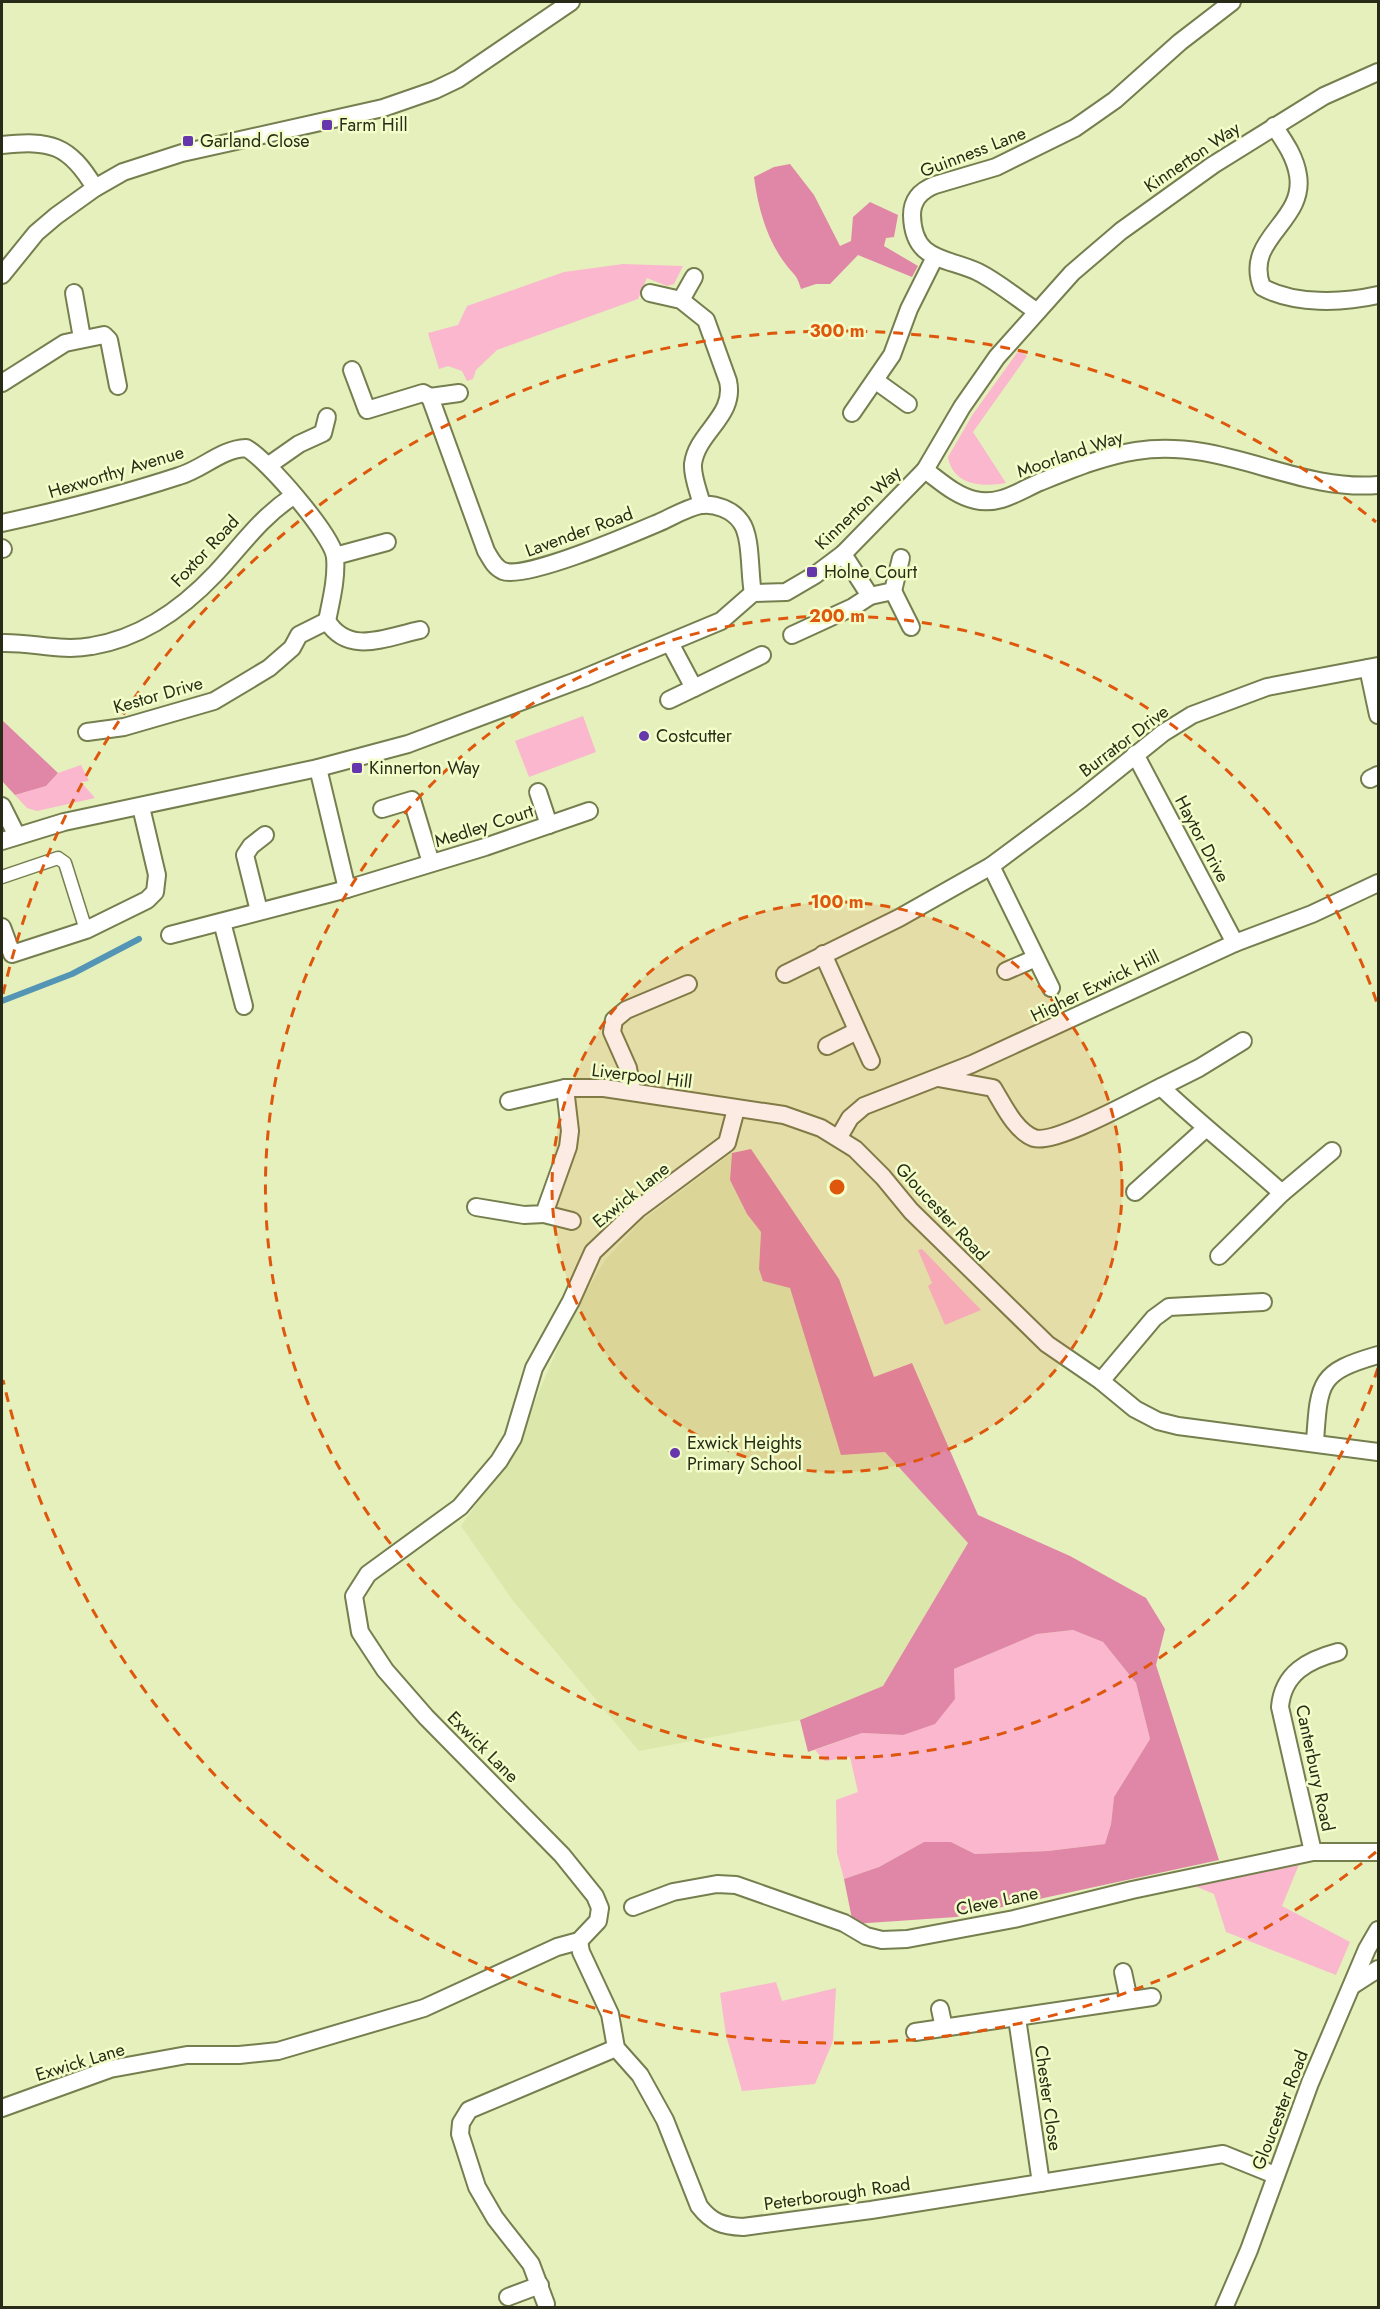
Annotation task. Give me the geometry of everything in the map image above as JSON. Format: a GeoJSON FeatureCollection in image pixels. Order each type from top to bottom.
{"type":"FeatureCollection","features":[{"type":"Feature","properties":{"kind":"street"},"geometry":{"type":"LineString","coordinates":[[2,275],[36,233],[95,188],[123,172],[182,153],[382,108],[435,90],[458,79],[572,2]]}},
{"type":"Feature","properties":{"kind":"street","name":"Guinness Lane"},"geometry":{"type":"LineString","coordinates":[[930,254],[917,242],[912,213],[918,197],[924,190],[996,167],[1075,128],[1115,100],[1180,42],[1232,2]]}},
{"type":"Feature","properties":{"kind":"street","name":"Kinnerton Way"},"geometry":{"type":"LineString","coordinates":[[753,593],[786,592],[815,575],[843,554],[925,470],[962,407],[998,357],[1036,311],[1072,273],[1121,231],[1274,126],[1324,96],[1378,72]]}},
{"type":"Feature","properties":{"kind":"street"},"geometry":{"type":"LineString","coordinates":[[1274,126],[1296,164],[1299,186],[1297,198],[1259,255],[1257,275],[1262,287],[1281,295],[1317,300],[1378,295]]}},
{"type":"Feature","properties":{"kind":"street"},"geometry":{"type":"LineString","coordinates":[[2,145],[44,143],[58,149],[81,164],[95,188]]}},
{"type":"Feature","properties":{"kind":"street"},"geometry":{"type":"LineString","coordinates":[[852,413],[892,355],[930,254],[979,272],[1036,311]]}},
{"type":"Feature","properties":{"kind":"street"},"geometry":{"type":"LineString","coordinates":[[681,300],[694,277]]}},
{"type":"Feature","properties":{"kind":"street"},"geometry":{"type":"LineString","coordinates":[[74,293],[82,338]]}},
{"type":"Feature","properties":{"kind":"street"},"geometry":{"type":"LineString","coordinates":[[2,806],[9,839],[64,822],[318,768],[408,744],[670,643],[721,621],[753,593],[749,551],[743,523],[721,508],[702,505],[693,467],[694,458],[724,413],[730,390],[706,320],[681,300],[650,293]]}},
{"type":"Feature","properties":{"kind":"street"},"geometry":{"type":"LineString","coordinates":[[2,383],[65,343],[104,335],[110,340],[118,386]]}},
{"type":"Feature","properties":{"kind":"street"},"geometry":{"type":"LineString","coordinates":[[352,370],[368,410],[423,393],[430,397],[459,393]]}},
{"type":"Feature","properties":{"kind":"street"},"geometry":{"type":"LineString","coordinates":[[876,381],[909,404]]}},
{"type":"Feature","properties":{"kind":"street","name":"Lavender Road"},"geometry":{"type":"LineString","coordinates":[[430,397],[486,551],[495,566],[505,572],[524,573],[702,505]]}},
{"type":"Feature","properties":{"kind":"street"},"geometry":{"type":"LineString","coordinates":[[269,465],[299,444],[323,433],[327,417]]}},
{"type":"Feature","properties":{"kind":"street","name":"Hexworthy Avenue"},"geometry":{"type":"LineString","coordinates":[[2,523],[55,512],[183,475],[237,448],[253,452],[269,465],[292,496]]}},
{"type":"Feature","properties":{"kind":"street","name":"Moorland Way"},"geometry":{"type":"LineString","coordinates":[[925,470],[955,492],[974,500],[994,501],[1002,500],[1092,463],[1135,451],[1185,448],[1221,454],[1320,481],[1378,485]]}},
{"type":"Feature","properties":{"kind":"street"},"geometry":{"type":"LineString","coordinates":[[292,496],[326,533],[335,556],[327,621],[343,638],[357,644],[420,630]]}},
{"type":"Feature","properties":{"kind":"street","name":"Foxtor Road"},"geometry":{"type":"LineString","coordinates":[[2,643],[53,648],[93,646],[118,640],[156,623],[196,592],[269,512],[292,496]]}},
{"type":"Feature","properties":{"kind":"street"},"geometry":{"type":"LineString","coordinates":[[335,556],[387,542]]}},
{"type":"Feature","properties":{"kind":"street"},"geometry":{"type":"LineString","coordinates":[[843,554],[870,596]]}},
{"type":"Feature","properties":{"kind":"street"},"geometry":{"type":"LineString","coordinates":[[901,558],[893,591],[911,627]]}},
{"type":"Feature","properties":{"kind":"street"},"geometry":{"type":"LineString","coordinates":[[792,635],[853,607],[870,596],[893,591]]}},
{"type":"Feature","properties":{"kind":"street","name":"Kestor Drive"},"geometry":{"type":"LineString","coordinates":[[87,732],[124,727],[214,701],[268,668],[292,648],[299,635],[327,621]]}},
{"type":"Feature","properties":{"kind":"street"},"geometry":{"type":"LineString","coordinates":[[670,643],[694,688]]}},
{"type":"Feature","properties":{"kind":"street"},"geometry":{"type":"LineString","coordinates":[[669,700],[762,655]]}},
{"type":"Feature","properties":{"kind":"street","name":"Burrator Drive"},"geometry":{"type":"LineString","coordinates":[[784,974],[899,918],[991,866],[1081,799],[1135,754],[1192,715],[1267,687],[1373,667],[1378,715]]}},
{"type":"Feature","properties":{"kind":"street","name":"Haytor Drive"},"geometry":{"type":"LineString","coordinates":[[1135,754],[1235,943]]}},
{"type":"Feature","properties":{"kind":"street"},"geometry":{"type":"LineString","coordinates":[[318,768],[347,889]]}},
{"type":"Feature","properties":{"kind":"street","name":"Medley Court"},"geometry":{"type":"LineString","coordinates":[[538,792],[549,825]]}},
{"type":"Feature","properties":{"kind":"street","name":"Medley Court"},"geometry":{"type":"LineString","coordinates":[[382,809],[412,800],[431,863]]}},
{"type":"Feature","properties":{"kind":"street"},"geometry":{"type":"LineString","coordinates":[[2,927],[12,954],[86,930],[136,905],[155,892],[157,875],[141,807]]}},
{"type":"Feature","properties":{"kind":"street","name":"Medley Court"},"geometry":{"type":"LineString","coordinates":[[170,935],[347,889],[589,811]]}},
{"type":"Feature","properties":{"kind":"street"},"geometry":{"type":"LineString","coordinates":[[260,911],[245,855],[251,846],[265,835]]}},
{"type":"Feature","properties":{"kind":"street"},"geometry":{"type":"LineString","coordinates":[[2,877],[58,858],[65,863],[86,930]]}},
{"type":"Feature","properties":{"kind":"street"},"geometry":{"type":"LineString","coordinates":[[991,866],[1051,988]]}},
{"type":"Feature","properties":{"kind":"street","name":"Higher Exwick Hill"},"geometry":{"type":"LineString","coordinates":[[839,1137],[850,1118],[864,1106],[1048,1031],[1235,943],[1312,914],[1378,883]]}},
{"type":"Feature","properties":{"kind":"street"},"geometry":{"type":"LineString","coordinates":[[222,922],[244,1006]]}},
{"type":"Feature","properties":{"kind":"street"},"geometry":{"type":"LineString","coordinates":[[824,954],[871,1061]]}},
{"type":"Feature","properties":{"kind":"street"},"geometry":{"type":"LineString","coordinates":[[1006,971],[1036,958]]}},
{"type":"Feature","properties":{"kind":"street"},"geometry":{"type":"LineString","coordinates":[[632,1090],[628,1068],[612,1032],[614,1020],[626,1010],[688,984]]}},
{"type":"Feature","properties":{"kind":"street"},"geometry":{"type":"LineString","coordinates":[[827,1046],[856,1031]]}},
{"type":"Feature","properties":{"kind":"street"},"geometry":{"type":"LineString","coordinates":[[937,1078],[993,1089],[1019,1127],[1034,1138],[1054,1138],[1199,1068],[1243,1041]]}},
{"type":"Feature","properties":{"kind":"street"},"geometry":{"type":"LineString","coordinates":[[1161,1087],[1205,1129],[1237,1153],[1282,1193]]}},
{"type":"Feature","properties":{"kind":"street"},"geometry":{"type":"LineString","coordinates":[[544,1214],[568,1147],[570,1131],[565,1089]]}},
{"type":"Feature","properties":{"kind":"street","name":"Liverpool Hill"},"geometry":{"type":"LineString","coordinates":[[509,1101],[565,1089],[632,1090],[736,1109]]}},
{"type":"Feature","properties":{"kind":"street","name":"Gloucester Road"},"geometry":{"type":"LineString","coordinates":[[736,1109],[784,1114],[839,1137],[876,1170],[911,1211],[1039,1336],[1135,1409],[1165,1424],[1378,1452]]}},
{"type":"Feature","properties":{"kind":"street","name":"Exwick Lane"},"geometry":{"type":"LineString","coordinates":[[2,2108],[110,2069],[187,2055],[239,2055],[278,2051],[424,2008],[556,1947],[579,1941],[598,1921],[600,1908],[595,1896],[562,1856],[426,1717],[386,1672],[360,1632],[354,1596],[368,1575],[459,1507],[499,1461],[513,1438],[534,1368],[571,1301],[593,1252],[638,1209],[727,1143],[736,1109]]}},
{"type":"Feature","properties":{"kind":"street"},"geometry":{"type":"LineString","coordinates":[[1135,1192],[1205,1129]]}},
{"type":"Feature","properties":{"kind":"street"},"geometry":{"type":"LineString","coordinates":[[1219,1256],[1282,1193],[1332,1151]]}},
{"type":"Feature","properties":{"kind":"street"},"geometry":{"type":"LineString","coordinates":[[476,1207],[524,1215],[544,1214],[572,1221]]}},
{"type":"Feature","properties":{"kind":"street"},"geometry":{"type":"LineString","coordinates":[[1101,1381],[1154,1318],[1169,1307],[1263,1302]]}},
{"type":"Feature","properties":{"kind":"street"},"geometry":{"type":"LineString","coordinates":[[1315,1442],[1318,1402],[1330,1374],[1347,1364],[1378,1354]]}},
{"type":"Feature","properties":{"kind":"street","name":"Canterbury Road"},"geometry":{"type":"LineString","coordinates":[[1314,1852],[1280,1707],[1281,1697],[1290,1677],[1301,1667],[1313,1659],[1338,1652]]}},
{"type":"Feature","properties":{"kind":"street","name":"Cleve Lane"},"geometry":{"type":"LineString","coordinates":[[633,1907],[672,1892],[717,1884],[736,1885],[844,1923],[866,1936],[882,1940],[907,1939],[1014,1918],[1132,1890],[1314,1852],[1378,1852]]}},
{"type":"Feature","properties":{"kind":"street","name":"Gloucester Road"},"geometry":{"type":"LineString","coordinates":[[1224,2307],[1249,2250],[1310,2083],[1367,1949],[1378,1930]]}},
{"type":"Feature","properties":{"kind":"street"},"geometry":{"type":"LineString","coordinates":[[546,2304],[540,2284],[521,2248],[485,2203],[462,2142],[461,2123],[469,2110],[616,2048],[610,2014],[581,1952],[579,1941]]}},
{"type":"Feature","properties":{"kind":"street"},"geometry":{"type":"LineString","coordinates":[[1353,1985],[1378,1969]]}},
{"type":"Feature","properties":{"kind":"street"},"geometry":{"type":"LineString","coordinates":[[1123,1972],[1128,2000]]}},
{"type":"Feature","properties":{"kind":"street"},"geometry":{"type":"LineString","coordinates":[[915,2032],[1152,1997]]}},
{"type":"Feature","properties":{"kind":"street"},"geometry":{"type":"LineString","coordinates":[[940,2009],[944,2028]]}},
{"type":"Feature","properties":{"kind":"street","name":"Chester Close"},"geometry":{"type":"LineString","coordinates":[[1017,2018],[1041,2183]]}},
{"type":"Feature","properties":{"kind":"street","name":"Peterborough Road"},"geometry":{"type":"LineString","coordinates":[[616,2048],[640,2075],[665,2120],[699,2206],[706,2215],[723,2226],[743,2227],[871,2210],[1223,2154],[1275,2175]]}},
{"type":"Feature","properties":{"kind":"street"},"geometry":{"type":"LineString","coordinates":[[508,2297],[540,2284]]}},
{"type":"Feature","properties":{"kind":"shaded area"},"geometry":{"type":"Polygon","coordinates":[[[790,164],[814,195],[840,246],[851,241],[853,217],[870,202],[898,215],[894,237],[886,238],[884,246],[918,266],[912,277],[858,255],[830,284],[816,284],[801,289],[797,278],[780,256],[769,235],[761,212],[754,177],[774,167],[790,164]]]}},
{"type":"Feature","properties":{"kind":"shaded area"},"geometry":{"type":"Polygon","coordinates":[[[623,264],[683,266],[674,284],[667,286],[647,278],[638,299],[497,350],[476,370],[473,379],[467,381],[462,371],[448,366],[439,369],[428,333],[458,325],[467,306],[564,272],[623,264]]]}},
{"type":"Feature","properties":{"kind":"shaded area"},"geometry":{"type":"Polygon","coordinates":[[[1019,350],[1027,356],[973,432],[1006,483],[988,485],[962,479],[951,467],[948,457],[973,414],[1019,350]]]}},
{"type":"Feature","properties":{"kind":"shaded area"},"geometry":{"type":"Polygon","coordinates":[[[583,716],[596,752],[529,777],[515,741],[583,716]]]}},
{"type":"Feature","properties":{"kind":"shaded area"},"geometry":{"type":"Polygon","coordinates":[[[2,720],[58,773],[46,786],[15,795],[2,781],[2,720]]]}},
{"type":"Feature","properties":{"kind":"shaded area"},"geometry":{"type":"Polygon","coordinates":[[[81,765],[89,781],[81,782],[95,798],[37,811],[27,808],[15,795],[46,786],[58,773],[81,765]]]}},
{"type":"Feature","properties":{"kind":"shaded area"},"geometry":{"type":"Polygon","coordinates":[[[751,1149],[839,1279],[874,1377],[912,1363],[978,1515],[1070,1556],[1146,1598],[1165,1629],[1156,1665],[1219,1860],[956,1917],[853,1924],[844,1879],[879,1867],[924,1842],[951,1842],[975,1854],[1048,1851],[1105,1844],[1111,1824],[1114,1797],[1150,1739],[1136,1683],[1103,1642],[1073,1630],[1037,1634],[954,1669],[955,1699],[935,1724],[903,1735],[862,1733],[808,1752],[800,1720],[883,1686],[968,1543],[885,1452],[841,1455],[790,1288],[763,1281],[759,1269],[761,1232],[747,1214],[730,1180],[732,1153],[751,1149]]]}},
{"type":"Feature","properties":{"kind":"shaded area","name":"Exwick Heights Primary School"},"geometry":{"type":"Polygon","coordinates":[[[732,1153],[730,1180],[747,1214],[761,1232],[759,1269],[790,1287],[841,1454],[885,1452],[968,1543],[883,1686],[800,1720],[639,1751],[514,1602],[461,1526],[492,1482],[524,1427],[570,1319],[605,1260],[641,1221],[732,1153]]]}},
{"type":"Feature","properties":{"kind":"shaded area"},"geometry":{"type":"Polygon","coordinates":[[[922,1249],[981,1310],[945,1325],[928,1286],[932,1283],[918,1250],[922,1249]]]}},
{"type":"Feature","properties":{"kind":"shaded area"},"geometry":{"type":"Polygon","coordinates":[[[1073,1630],[1103,1642],[1136,1683],[1150,1739],[1114,1797],[1111,1824],[1105,1844],[1048,1851],[975,1854],[951,1842],[924,1842],[879,1867],[844,1879],[837,1853],[836,1800],[858,1792],[850,1757],[825,1761],[815,1750],[862,1733],[903,1735],[955,1699],[954,1669],[1037,1634],[1073,1630]]]}},
{"type":"Feature","properties":{"kind":"shaded area"},"geometry":{"type":"Polygon","coordinates":[[[1300,1862],[1282,1906],[1350,1942],[1336,1975],[1226,1932],[1214,1894],[1190,1884],[1300,1862]]]}},
{"type":"Feature","properties":{"kind":"shaded area"},"geometry":{"type":"Polygon","coordinates":[[[776,1982],[782,2001],[836,1988],[833,2041],[815,2084],[742,2091],[726,2035],[720,1993],[776,1982]]]}},
{"type":"Feature","properties":{"kind":"waterway"},"geometry":{"type":"LineString","coordinates":[[2,1001],[72,974],[139,939]]}},
{"type":"Feature","properties":{"kind":"place","name":"Farm Hill"},"geometry":{"type":"Point","coordinates":[327,125]}},
{"type":"Feature","properties":{"kind":"place","name":"Garland Close"},"geometry":{"type":"Point","coordinates":[188,141]}},
{"type":"Feature","properties":{"kind":"place","name":"Holne Court"},"geometry":{"type":"Point","coordinates":[812,572]}},
{"type":"Feature","properties":{"kind":"place","name":"Costcutter"},"geometry":{"type":"Point","coordinates":[644,736]}},
{"type":"Feature","properties":{"kind":"place","name":"Kinnerton Way"},"geometry":{"type":"Point","coordinates":[357,768]}},
{"type":"Feature","properties":{"kind":"place","name":"Exwick Heights Primary School"},"geometry":{"type":"Point","coordinates":[675,1453]}}]}
